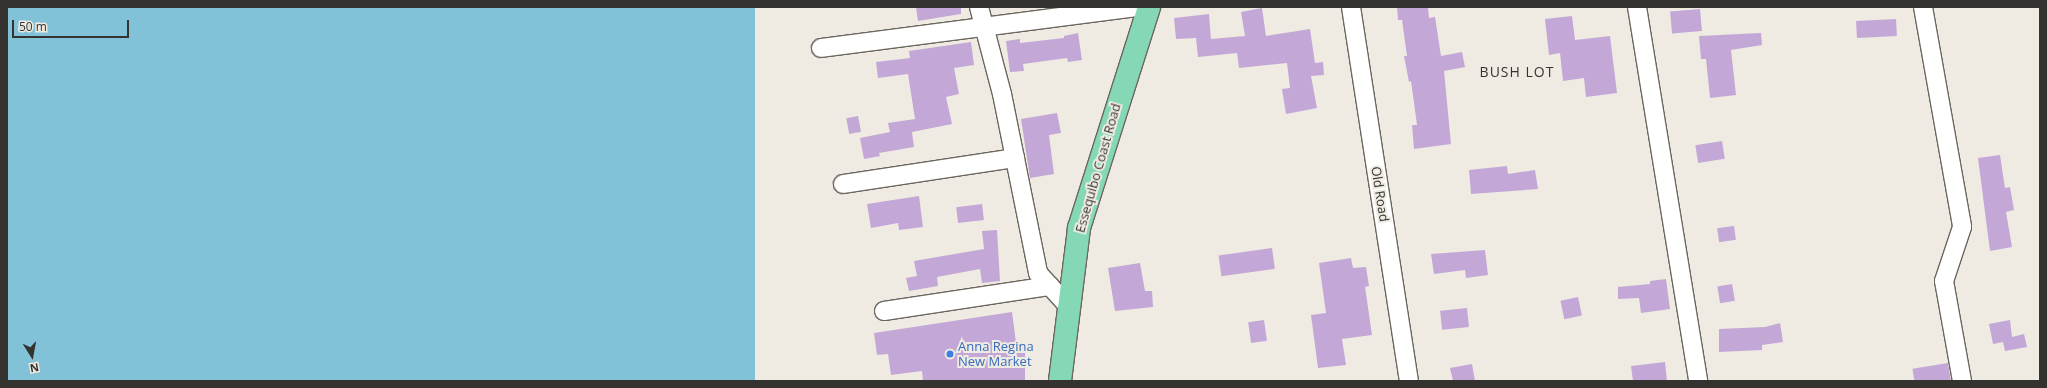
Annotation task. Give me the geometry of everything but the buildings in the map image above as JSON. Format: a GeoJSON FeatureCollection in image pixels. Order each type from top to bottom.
{"type":"FeatureCollection","features":[{"type":"Feature","properties":{"kind":"main road","name":"Essequibo Coast Road"},"geometry":{"type":"LineString","coordinates":[[1060,381],[1079,228],[1149,7]]}},
{"type":"Feature","properties":{"kind":"street"},"geometry":{"type":"LineString","coordinates":[[979,7],[1002,94],[1038,273],[1069,307]]}},
{"type":"Feature","properties":{"kind":"street"},"geometry":{"type":"LineString","coordinates":[[821,48],[1137,7]]}},
{"type":"Feature","properties":{"kind":"street","name":"Old Road"},"geometry":{"type":"LineString","coordinates":[[1350,7],[1409,381]]}},
{"type":"Feature","properties":{"kind":"street"},"geometry":{"type":"LineString","coordinates":[[1637,7],[1698,381]]}},
{"type":"Feature","properties":{"kind":"street"},"geometry":{"type":"LineString","coordinates":[[1923,7],[1962,227],[1944,281],[1962,381]]}},
{"type":"Feature","properties":{"kind":"street"},"geometry":{"type":"LineString","coordinates":[[843,184],[1015,158]]}},
{"type":"Feature","properties":{"kind":"street"},"geometry":{"type":"LineString","coordinates":[[884,311],[1050,286]]}},
{"type":"Feature","properties":{"kind":"water"},"geometry":{"type":"Polygon","coordinates":[[[7,7],[755,7],[755,381],[7,381],[7,7]]]}},
{"type":"Feature","properties":{"kind":"place","name":"Anna Regina New Market"},"geometry":{"type":"Point","coordinates":[950,354]}},
{"type":"Feature","properties":{"kind":"district","name":"BUSH LOT"},"geometry":{"type":"Point","coordinates":[1517,72]}}]}
